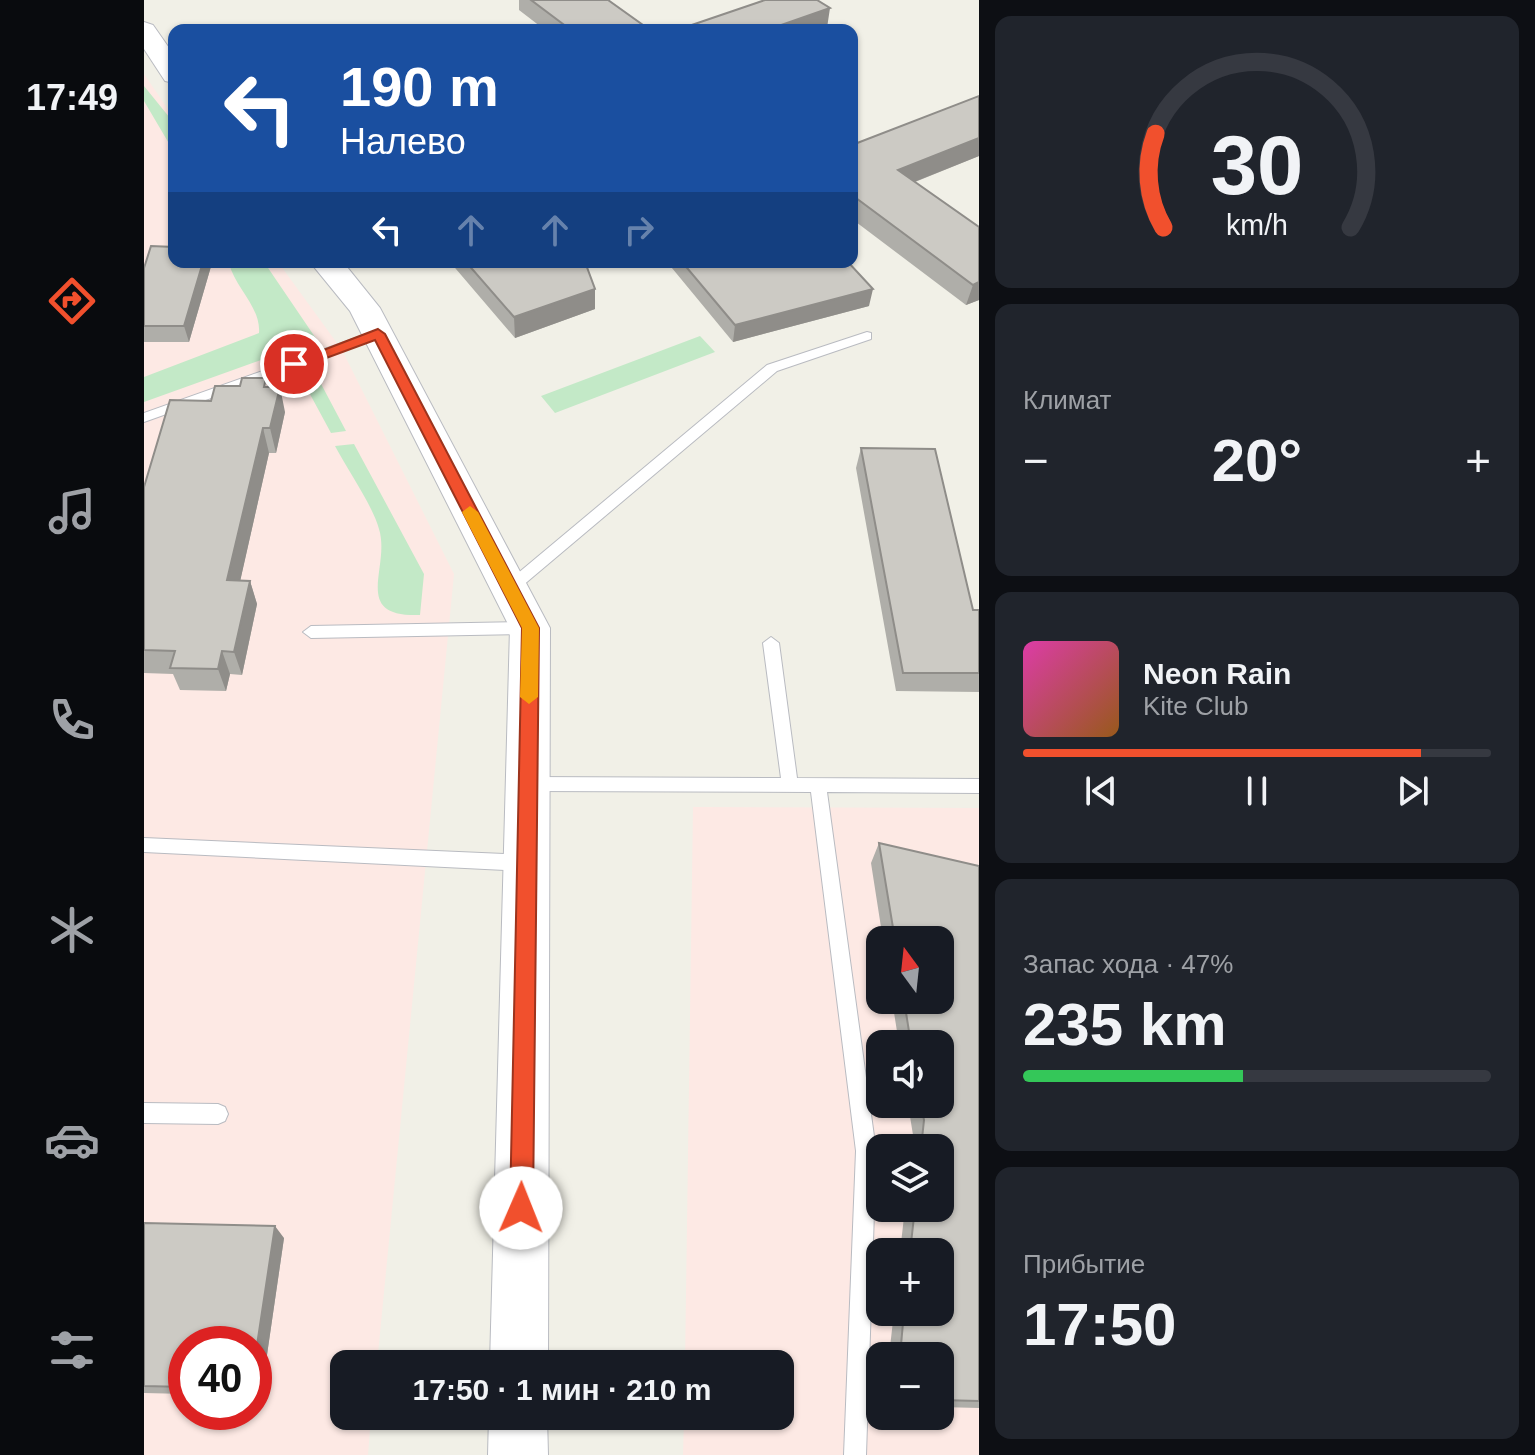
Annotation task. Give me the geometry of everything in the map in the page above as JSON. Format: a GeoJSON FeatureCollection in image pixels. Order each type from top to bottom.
{"type":"FeatureCollection","features":[{"type":"Feature","properties":{"kind":"street"},"geometry":{"type":"LineString","coordinates":[[144,30],[168,66]]}},
{"type":"Feature","properties":{"kind":"street"},"geometry":{"type":"LineString","coordinates":[[331,268],[364,308],[520,608],[528,784],[519,1350]]}},
{"type":"Feature","properties":{"kind":"street"},"geometry":{"type":"LineString","coordinates":[[518,1430],[518,1455]]}},
{"type":"Feature","properties":{"kind":"lane"},"geometry":{"type":"LineString","coordinates":[[144,418],[378,334]]}},
{"type":"Feature","properties":{"kind":"lane"},"geometry":{"type":"LineString","coordinates":[[311,632],[520,608],[772,368],[867,336]]}},
{"type":"Feature","properties":{"kind":"lane"},"geometry":{"type":"LineString","coordinates":[[771,643],[790,785]]}},
{"type":"Feature","properties":{"kind":"lane"},"geometry":{"type":"LineString","coordinates":[[528,784],[979,786]]}},
{"type":"Feature","properties":{"kind":"lane"},"geometry":{"type":"LineString","coordinates":[[818,786],[866,1151],[855,1455]]}},
{"type":"Feature","properties":{"kind":"lane"},"geometry":{"type":"LineString","coordinates":[[144,845],[527,863]]}},
{"type":"Feature","properties":{"kind":"lane"},"geometry":{"type":"LineString","coordinates":[[144,1113],[218,1114]]}},
{"type":"Feature","properties":{"kind":"shaded area"},"geometry":{"type":"Polygon","coordinates":[[[144,74],[168,109],[168,268],[282,268],[342,350],[454,574],[378,1350],[330,1350],[330,1430],[370,1430],[368,1455],[144,1455],[144,74]]]}},
{"type":"Feature","properties":{"kind":"shaded area"},"geometry":{"type":"Polygon","coordinates":[[[693,807],[979,808],[979,1455],[683,1455],[684,1430],[794,1430],[794,1350],[685,1350],[693,807]]]}},
{"type":"Feature","properties":{"kind":"green space"},"geometry":{"type":"Polygon","coordinates":[[[144,86],[168,116],[168,142],[144,101],[144,86]]]}},
{"type":"Feature","properties":{"kind":"green space"},"geometry":{"type":"Polygon","coordinates":[[[231,268],[268,268],[317,340],[144,402],[144,377],[259,333],[256,315],[231,268]]]}},
{"type":"Feature","properties":{"kind":"green space"},"geometry":{"type":"Polygon","coordinates":[[[700,336],[715,352],[555,413],[541,396],[700,336]]]}},
{"type":"Feature","properties":{"kind":"green space"},"geometry":{"type":"Polygon","coordinates":[[[310,363],[346,431],[331,433],[298,372],[310,363]]]}},
{"type":"Feature","properties":{"kind":"green space"},"geometry":{"type":"Polygon","coordinates":[[[354,444],[424,574],[420,615],[386,608],[379,599],[379,529],[366,499],[335,446],[354,444]]]}},
{"type":"Feature","properties":{"kind":"building"},"geometry":{"type":"Polygon","coordinates":[[[531,0],[608,0],[642,24],[563,24],[531,0]]]}},
{"type":"Feature","properties":{"kind":"building"},"geometry":{"type":"Polygon","coordinates":[[[765,0],[817,0],[830,8],[784,24],[695,24],[765,0]]]}},
{"type":"Feature","properties":{"kind":"building"},"geometry":{"type":"Polygon","coordinates":[[[979,96],[979,138],[898,170],[979,227],[979,282],[973,285],[858,199],[858,143],[979,96]]]}},
{"type":"Feature","properties":{"kind":"building"},"geometry":{"type":"Polygon","coordinates":[[[151,246],[168,247],[168,268],[201,268],[184,326],[144,326],[144,268],[151,246]]]}},
{"type":"Feature","properties":{"kind":"building"},"geometry":{"type":"Polygon","coordinates":[[[471,268],[587,268],[595,289],[514,317],[471,268]]]}},
{"type":"Feature","properties":{"kind":"building"},"geometry":{"type":"Polygon","coordinates":[[[687,268],[854,268],[873,289],[735,325],[687,268]]]}},
{"type":"Feature","properties":{"kind":"building"},"geometry":{"type":"Polygon","coordinates":[[[242,378],[266,378],[264,387],[280,387],[270,428],[263,428],[227,580],[250,581],[234,652],[222,651],[218,669],[170,668],[175,651],[144,650],[144,487],[170,400],[211,401],[215,386],[240,386],[242,378]]]}},
{"type":"Feature","properties":{"kind":"building"},"geometry":{"type":"Polygon","coordinates":[[[861,448],[935,449],[973,610],[979,610],[979,673],[903,673],[861,448]]]}},
{"type":"Feature","properties":{"kind":"building"},"geometry":{"type":"Polygon","coordinates":[[[879,843],[979,866],[979,1401],[954,1400],[954,1342],[901,1342],[903,1326],[954,1326],[954,1238],[912,1238],[913,1222],[954,1222],[954,1134],[922,1134],[924,1118],[954,1118],[954,1030],[909,1030],[906,1014],[954,1014],[954,926],[893,926],[879,843]]]}},
{"type":"Feature","properties":{"kind":"building"},"geometry":{"type":"Polygon","coordinates":[[[144,1223],[275,1226],[260,1326],[168,1326],[168,1387],[144,1386],[144,1223]]]}},
{"type":"Feature","properties":{"kind":"slow traffic"},"geometry":{"type":"LineString","coordinates":[[470,512],[530,628],[529,697]]}},
{"type":"Feature","properties":{"kind":"route"},"geometry":{"type":"LineString","coordinates":[[294,364],[378,334],[530,628],[521,1208]]}}]}
